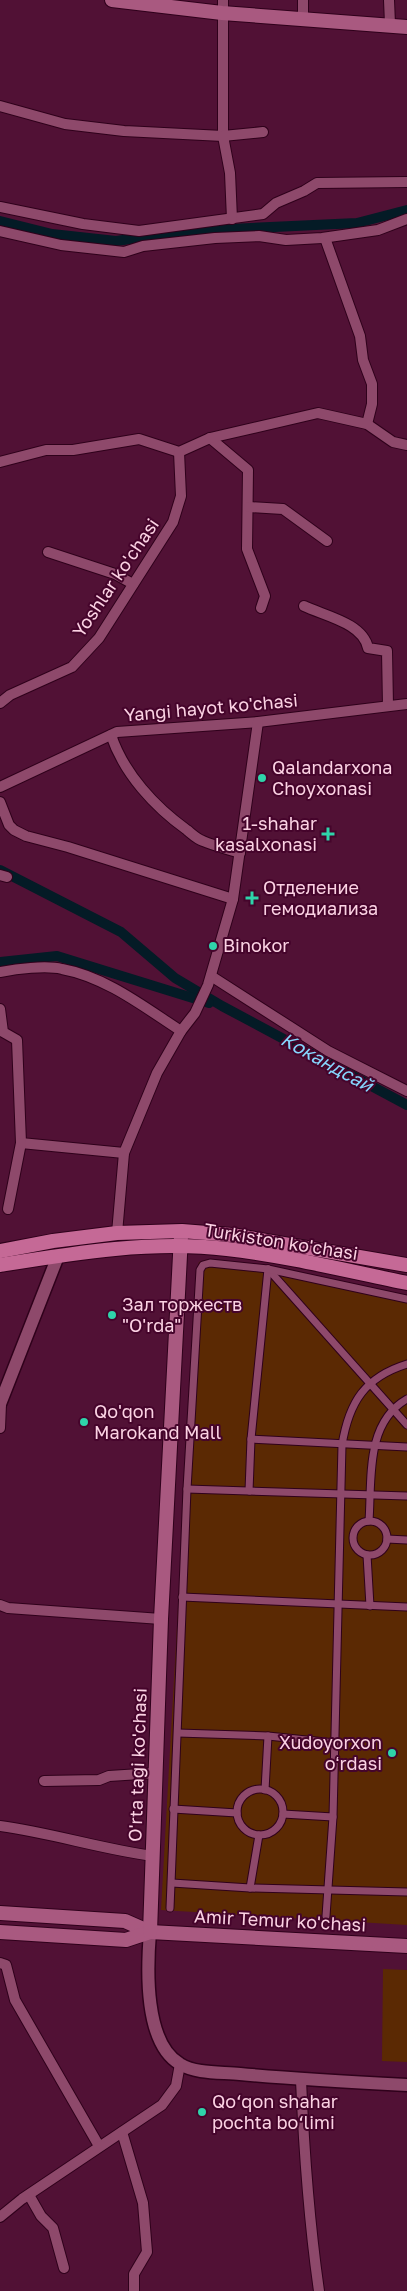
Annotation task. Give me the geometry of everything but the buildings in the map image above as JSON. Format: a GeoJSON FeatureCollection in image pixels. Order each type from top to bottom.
{"type":"FeatureCollection","features":[{"type":"Feature","properties":{"kind":"main road"},"geometry":{"type":"LineString","coordinates":[[112,0],[222,6],[303,18],[390,24],[407,27]]}},
{"type":"Feature","properties":{"kind":"main road","name":"Turkiston ko'chasi"},"geometry":{"type":"LineString","coordinates":[[0,1251],[53,1241],[118,1233],[182,1231],[241,1236],[407,1265]]}},
{"type":"Feature","properties":{"kind":"main road","name":"O'rta tagi ko'chasi"},"geometry":{"type":"LineString","coordinates":[[150,1932],[162,1619],[182,1231]]}},
{"type":"Feature","properties":{"kind":"main road","name":"Turkiston ko'chasi"},"geometry":{"type":"LineString","coordinates":[[0,1266],[58,1256],[141,1247],[181,1247],[228,1249],[407,1283]]}},
{"type":"Feature","properties":{"kind":"main road"},"geometry":{"type":"LineString","coordinates":[[0,1913],[124,1921],[150,1932]]}},
{"type":"Feature","properties":{"kind":"main road"},"geometry":{"type":"LineString","coordinates":[[0,1932],[126,1940],[150,1932]]}},
{"type":"Feature","properties":{"kind":"main road","name":"Amir Temur ko'chasi"},"geometry":{"type":"LineString","coordinates":[[150,1932],[407,1946]]}},
{"type":"Feature","properties":{"kind":"street"},"geometry":{"type":"LineString","coordinates":[[303,0],[303,18]]}},
{"type":"Feature","properties":{"kind":"street"},"geometry":{"type":"LineString","coordinates":[[389,0],[390,24]]}},
{"type":"Feature","properties":{"kind":"street"},"geometry":{"type":"LineString","coordinates":[[222,6],[223,136],[230,173],[232,219]]}},
{"type":"Feature","properties":{"kind":"street"},"geometry":{"type":"LineString","coordinates":[[0,106],[74,125],[124,132],[223,136],[263,132]]}},
{"type":"Feature","properties":{"kind":"street"},"geometry":{"type":"LineString","coordinates":[[0,207],[83,224],[138,231],[263,214],[276,203],[317,183],[407,182]]}},
{"type":"Feature","properties":{"kind":"street"},"geometry":{"type":"LineString","coordinates":[[0,231],[61,246],[124,252],[143,246],[215,238],[259,236],[286,240],[324,238],[378,230],[407,219]]}},
{"type":"Feature","properties":{"kind":"street"},"geometry":{"type":"LineString","coordinates":[[324,238],[360,336],[363,360],[372,384],[372,404],[367,424]]}},
{"type":"Feature","properties":{"kind":"street"},"geometry":{"type":"LineString","coordinates":[[0,462],[46,450],[73,450],[139,439],[179,452],[210,438],[318,413],[367,424],[393,442],[407,445]]}},
{"type":"Feature","properties":{"kind":"street"},"geometry":{"type":"LineString","coordinates":[[210,438],[248,470],[247,549],[266,596],[261,608]]}},
{"type":"Feature","properties":{"kind":"street","name":"Yoshlar ko'chasi"},"geometry":{"type":"LineString","coordinates":[[0,703],[10,695],[72,667],[99,638],[173,522],[181,496],[179,452]]}},
{"type":"Feature","properties":{"kind":"street"},"geometry":{"type":"LineString","coordinates":[[249,507],[283,509],[327,541]]}},
{"type":"Feature","properties":{"kind":"street"},"geometry":{"type":"LineString","coordinates":[[48,552],[115,574],[133,584]]}},
{"type":"Feature","properties":{"kind":"street"},"geometry":{"type":"LineString","coordinates":[[304,606],[354,626],[365,636],[368,648],[387,651],[388,706]]}},
{"type":"Feature","properties":{"kind":"street","name":"Yangi hayot ko'chasi"},"geometry":{"type":"LineString","coordinates":[[0,787],[117,732],[258,722],[407,704]]}},
{"type":"Feature","properties":{"kind":"street"},"geometry":{"type":"LineString","coordinates":[[118,1233],[124,1153],[157,1074],[181,1031],[195,1013],[210,981],[233,900],[258,722]]}},
{"type":"Feature","properties":{"kind":"street"},"geometry":{"type":"LineString","coordinates":[[111,735],[116,749],[129,771],[149,797],[176,822],[202,841],[240,853]]}},
{"type":"Feature","properties":{"kind":"street"},"geometry":{"type":"LineString","coordinates":[[0,802],[9,825],[26,836],[68,847],[233,900]]}},
{"type":"Feature","properties":{"kind":"street"},"geometry":{"type":"LineString","coordinates":[[0,972],[60,968],[89,976],[132,999],[181,1031]]}},
{"type":"Feature","properties":{"kind":"street"},"geometry":{"type":"LineString","coordinates":[[210,981],[328,1051],[407,1091]]}},
{"type":"Feature","properties":{"kind":"street"},"geometry":{"type":"LineString","coordinates":[[0,1010],[2,1032],[17,1040],[21,1143],[8,1208]]}},
{"type":"Feature","properties":{"kind":"street"},"geometry":{"type":"LineString","coordinates":[[21,1143],[124,1153]]}},
{"type":"Feature","properties":{"kind":"street"},"geometry":{"type":"LineString","coordinates":[[0,1428],[0,1404],[58,1256]]}},
{"type":"Feature","properties":{"kind":"street"},"geometry":{"type":"LineString","coordinates":[[170,1908],[187,1489],[200,1270],[203,1265],[210,1264],[268,1270],[407,1299]]}},
{"type":"Feature","properties":{"kind":"street"},"geometry":{"type":"LineString","coordinates":[[268,1270],[368,1384],[407,1425]]}},
{"type":"Feature","properties":{"kind":"street"},"geometry":{"type":"LineString","coordinates":[[249,1491],[268,1270]]}},
{"type":"Feature","properties":{"kind":"street"},"geometry":{"type":"LineString","coordinates":[[326,1916],[333,1816],[342,1445],[346,1422],[356,1401],[368,1384],[388,1370],[407,1364]]}},
{"type":"Feature","properties":{"kind":"street"},"geometry":{"type":"LineString","coordinates":[[369,1521],[374,1446],[381,1423],[392,1410],[407,1399]]}},
{"type":"Feature","properties":{"kind":"street"},"geometry":{"type":"LineString","coordinates":[[252,1439],[407,1447]]}},
{"type":"Feature","properties":{"kind":"street"},"geometry":{"type":"LineString","coordinates":[[187,1489],[407,1496]]}},
{"type":"Feature","properties":{"kind":"street"},"geometry":{"type":"LineString","coordinates":[[369,1521],[380,1524],[386,1533],[387,1539],[382,1549],[372,1555],[366,1555],[357,1549],[353,1538],[356,1528],[369,1521]]}},
{"type":"Feature","properties":{"kind":"street"},"geometry":{"type":"LineString","coordinates":[[387,1539],[407,1540]]}},
{"type":"Feature","properties":{"kind":"street"},"geometry":{"type":"LineString","coordinates":[[366,1555],[370,1606]]}},
{"type":"Feature","properties":{"kind":"street"},"geometry":{"type":"LineString","coordinates":[[182,1598],[407,1607]]}},
{"type":"Feature","properties":{"kind":"street"},"geometry":{"type":"LineString","coordinates":[[0,1605],[8,1608],[162,1619]]}},
{"type":"Feature","properties":{"kind":"street"},"geometry":{"type":"LineString","coordinates":[[178,1733],[268,1736],[335,1743]]}},
{"type":"Feature","properties":{"kind":"street"},"geometry":{"type":"LineString","coordinates":[[265,1790],[268,1736]]}},
{"type":"Feature","properties":{"kind":"street"},"geometry":{"type":"LineString","coordinates":[[44,1781],[100,1780],[110,1776],[156,1773]]}},
{"type":"Feature","properties":{"kind":"street"},"geometry":{"type":"LineString","coordinates":[[265,1790],[278,1797],[282,1804],[283,1814],[279,1826],[273,1831],[259,1835],[245,1830],[240,1824],[237,1813],[240,1802],[250,1791],[265,1790]]}},
{"type":"Feature","properties":{"kind":"street"},"geometry":{"type":"LineString","coordinates":[[174,1810],[237,1813]]}},
{"type":"Feature","properties":{"kind":"street"},"geometry":{"type":"LineString","coordinates":[[283,1814],[333,1816]]}},
{"type":"Feature","properties":{"kind":"street"},"geometry":{"type":"LineString","coordinates":[[0,1826],[23,1829],[93,1846],[153,1856]]}},
{"type":"Feature","properties":{"kind":"street"},"geometry":{"type":"LineString","coordinates":[[250,1888],[259,1835]]}},
{"type":"Feature","properties":{"kind":"street"},"geometry":{"type":"LineString","coordinates":[[172,1883],[250,1888],[407,1892]]}},
{"type":"Feature","properties":{"kind":"street","name":"O'rta tagi ko'chasi"},"geometry":{"type":"LineString","coordinates":[[150,1932],[147,1968],[155,2027],[165,2048],[180,2064]]}},
{"type":"Feature","properties":{"kind":"street"},"geometry":{"type":"LineString","coordinates":[[0,1963],[6,1965],[15,2000],[100,2146]]}},
{"type":"Feature","properties":{"kind":"street"},"geometry":{"type":"LineString","coordinates":[[0,2217],[29,2194],[162,2106],[176,2086],[180,2064],[200,2070],[301,2080],[407,2085]]}},
{"type":"Feature","properties":{"kind":"street"},"geometry":{"type":"LineString","coordinates":[[301,2080],[306,2175],[319,2291]]}},
{"type":"Feature","properties":{"kind":"street"},"geometry":{"type":"LineString","coordinates":[[122,2132],[143,2203],[147,2252],[134,2274],[134,2291]]}},
{"type":"Feature","properties":{"kind":"street"},"geometry":{"type":"LineString","coordinates":[[29,2194],[41,2216],[54,2228],[64,2268]]}},
{"type":"Feature","properties":{"kind":"shaded area"},"geometry":{"type":"Polygon","coordinates":[[[209,1259],[244,1263],[407,1296],[407,1925],[161,1910],[197,1271],[199,1262],[209,1259]]]}},
{"type":"Feature","properties":{"kind":"shaded area"},"geometry":{"type":"Polygon","coordinates":[[[383,1969],[407,1970],[407,2062],[382,2061],[383,1969]]]}},
{"type":"Feature","properties":{"kind":"waterway"},"geometry":{"type":"LineString","coordinates":[[0,221],[52,234],[116,241],[188,231],[357,223],[407,210]]}},
{"type":"Feature","properties":{"kind":"waterway","name":"Кокандсай"},"geometry":{"type":"LineString","coordinates":[[0,870],[121,932],[175,978],[222,1006],[407,1105]]}},
{"type":"Feature","properties":{"kind":"waterway"},"geometry":{"type":"LineString","coordinates":[[0,962],[57,956],[209,1003]]}},
{"type":"Feature","properties":{"kind":"place","name":"Qalandarxona Choyxonasi"},"geometry":{"type":"Point","coordinates":[262,778]}},
{"type":"Feature","properties":{"kind":"place","name":"1-shahar kasalxonasi"},"geometry":{"type":"Point","coordinates":[328,834]}},
{"type":"Feature","properties":{"kind":"place","name":"Отделение гемодиализа"},"geometry":{"type":"Point","coordinates":[252,898]}},
{"type":"Feature","properties":{"kind":"place","name":"Binokor"},"geometry":{"type":"Point","coordinates":[213,946]}},
{"type":"Feature","properties":{"kind":"place","name":"Зал торжеств \"O'rda\""},"geometry":{"type":"Point","coordinates":[112,1315]}},
{"type":"Feature","properties":{"kind":"place","name":"Qo'qon Marokand Mall"},"geometry":{"type":"Point","coordinates":[84,1422]}},
{"type":"Feature","properties":{"kind":"place","name":"Xudoyorxon oʻrdasi"},"geometry":{"type":"Point","coordinates":[392,1753]}},
{"type":"Feature","properties":{"kind":"place","name":"Qo‘qon shahar pochta bo‘limi"},"geometry":{"type":"Point","coordinates":[202,2112]}}]}
